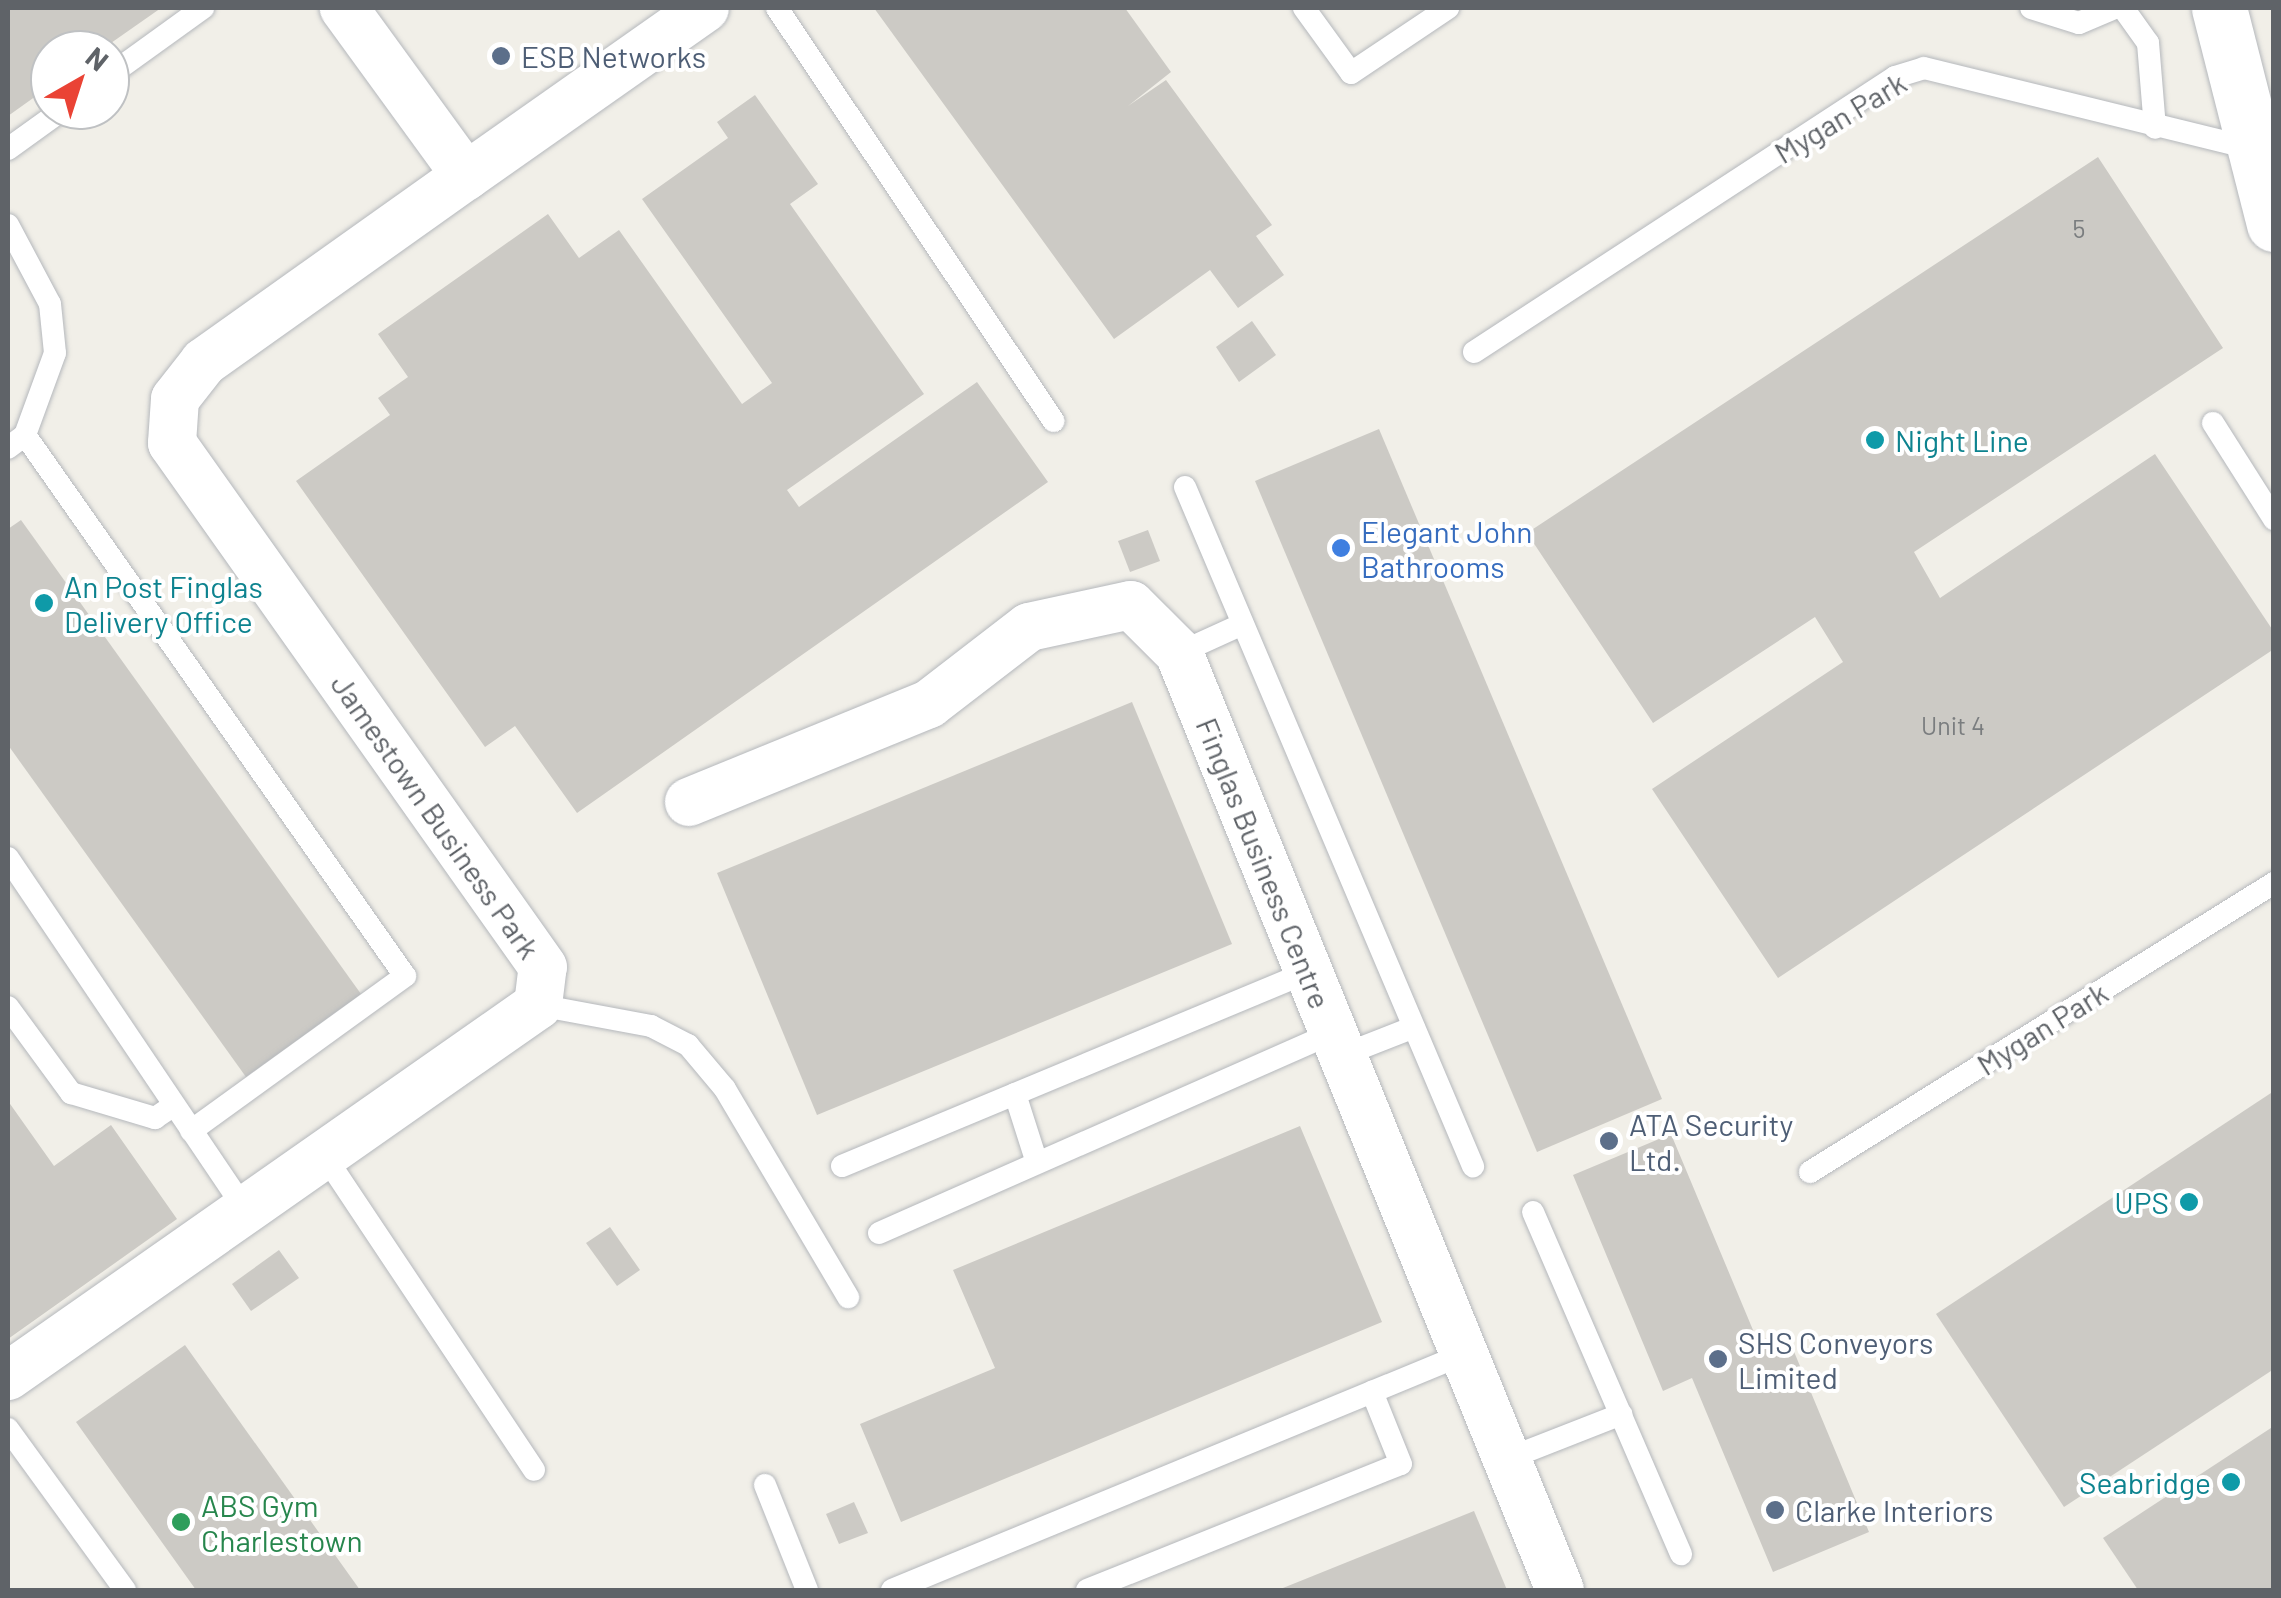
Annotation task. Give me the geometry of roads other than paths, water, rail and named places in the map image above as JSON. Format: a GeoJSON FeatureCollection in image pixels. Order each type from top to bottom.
{"type":"FeatureCollection","features":[{"type":"Feature","properties":{"kind":"street"},"geometry":{"type":"LineString","coordinates":[[344,8],[466,176]]}},
{"type":"Feature","properties":{"kind":"street","name":"Jamestown Business Park"},"geometry":{"type":"LineString","coordinates":[[8,1376],[322,1152],[538,1005],[543,967],[172,443],[175,400],[204,362],[704,8]]}},
{"type":"Feature","properties":{"kind":"street"},"geometry":{"type":"LineString","coordinates":[[2219,8],[2250,148],[2274,224]]}},
{"type":"Feature","properties":{"kind":"street","name":"Finglas Business Centre"},"geometry":{"type":"LineString","coordinates":[[688,802],[929,704],[1029,627],[1132,605],[1179,654],[1560,1590]]}},
{"type":"Feature","properties":{"kind":"lane"},"geometry":{"type":"LineString","coordinates":[[130,61],[203,8]]}},
{"type":"Feature","properties":{"kind":"lane"},"geometry":{"type":"LineString","coordinates":[[777,8],[1054,421]]}},
{"type":"Feature","properties":{"kind":"lane"},"geometry":{"type":"LineString","coordinates":[[1304,8],[1351,73],[1448,8]]}},
{"type":"Feature","properties":{"kind":"lane"},"geometry":{"type":"LineString","coordinates":[[2031,8],[2079,23],[2115,8]]}},
{"type":"Feature","properties":{"kind":"lane"},"geometry":{"type":"LineString","coordinates":[[2123,8],[2148,43],[2155,128]]}},
{"type":"Feature","properties":{"kind":"lane","name":"Mygan Park"},"geometry":{"type":"LineString","coordinates":[[1474,352],[1895,78],[1924,68],[1957,72],[2155,128],[2250,148]]}},
{"type":"Feature","properties":{"kind":"lane"},"geometry":{"type":"LineString","coordinates":[[8,150],[35,130]]}},
{"type":"Feature","properties":{"kind":"lane"},"geometry":{"type":"LineString","coordinates":[[8,225],[50,304],[56,353],[16,442],[405,976],[192,1131]]}},
{"type":"Feature","properties":{"kind":"lane"},"geometry":{"type":"LineString","coordinates":[[2213,423],[2274,519]]}},
{"type":"Feature","properties":{"kind":"lane"},"geometry":{"type":"LineString","coordinates":[[1185,487],[1473,1166]]}},
{"type":"Feature","properties":{"kind":"lane"},"geometry":{"type":"LineString","coordinates":[[1179,654],[1243,624]]}},
{"type":"Feature","properties":{"kind":"lane"},"geometry":{"type":"LineString","coordinates":[[8,858],[244,1208]]}},
{"type":"Feature","properties":{"kind":"lane","name":"Mygan Park"},"geometry":{"type":"LineString","coordinates":[[1810,1172],[2274,883]]}},
{"type":"Feature","properties":{"kind":"lane"},"geometry":{"type":"LineString","coordinates":[[842,1166],[1308,972]]}},
{"type":"Feature","properties":{"kind":"lane"},"geometry":{"type":"LineString","coordinates":[[538,1005],[652,1026],[688,1045],[725,1089],[848,1297]]}},
{"type":"Feature","properties":{"kind":"lane"},"geometry":{"type":"LineString","coordinates":[[8,1008],[71,1093],[155,1118],[174,1105]]}},
{"type":"Feature","properties":{"kind":"lane"},"geometry":{"type":"LineString","coordinates":[[879,1233],[1037,1163],[1338,1044],[1414,1027]]}},
{"type":"Feature","properties":{"kind":"lane"},"geometry":{"type":"LineString","coordinates":[[1015,1094],[1037,1163]]}},
{"type":"Feature","properties":{"kind":"lane"},"geometry":{"type":"LineString","coordinates":[[322,1152],[534,1470]]}},
{"type":"Feature","properties":{"kind":"lane"},"geometry":{"type":"LineString","coordinates":[[1533,1212],[1681,1554]]}},
{"type":"Feature","properties":{"kind":"lane"},"geometry":{"type":"LineString","coordinates":[[892,1590],[1464,1354]]}},
{"type":"Feature","properties":{"kind":"lane"},"geometry":{"type":"LineString","coordinates":[[1087,1590],[1401,1464],[1372,1392]]}},
{"type":"Feature","properties":{"kind":"lane"},"geometry":{"type":"LineString","coordinates":[[1507,1460],[1622,1414]]}},
{"type":"Feature","properties":{"kind":"lane"},"geometry":{"type":"LineString","coordinates":[[8,1429],[125,1590]]}},
{"type":"Feature","properties":{"kind":"lane"},"geometry":{"type":"LineString","coordinates":[[765,1485],[807,1590]]}},
{"type":"Feature","properties":{"kind":"place","name":"ESB Networks"},"geometry":{"type":"Point","coordinates":[501,56]}},
{"type":"Feature","properties":{"kind":"place","name":"Night Line"},"geometry":{"type":"Point","coordinates":[1875,440]}},
{"type":"Feature","properties":{"kind":"place","name":"Elegant John Bathrooms"},"geometry":{"type":"Point","coordinates":[1341,548]}},
{"type":"Feature","properties":{"kind":"place","name":"An Post Finglas Delivery Office"},"geometry":{"type":"Point","coordinates":[44,603]}},
{"type":"Feature","properties":{"kind":"place","name":"ATA Security Ltd."},"geometry":{"type":"Point","coordinates":[1609,1141]}},
{"type":"Feature","properties":{"kind":"place","name":"UPS"},"geometry":{"type":"Point","coordinates":[2189,1202]}},
{"type":"Feature","properties":{"kind":"place","name":"SHS Conveyors Limited"},"geometry":{"type":"Point","coordinates":[1718,1359]}},
{"type":"Feature","properties":{"kind":"place","name":"Seabridge"},"geometry":{"type":"Point","coordinates":[2231,1482]}},
{"type":"Feature","properties":{"kind":"place","name":"Clarke Interiors"},"geometry":{"type":"Point","coordinates":[1775,1510]}},
{"type":"Feature","properties":{"kind":"place","name":"ABS Gym Charlestown"},"geometry":{"type":"Point","coordinates":[181,1522]}}]}
